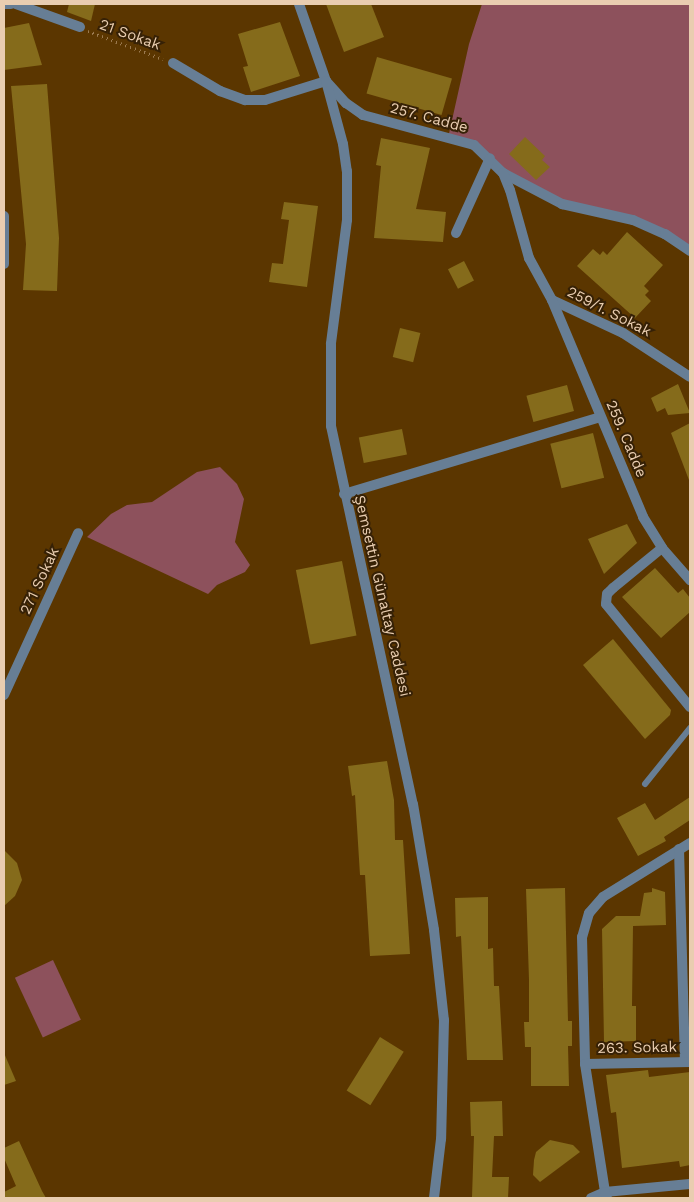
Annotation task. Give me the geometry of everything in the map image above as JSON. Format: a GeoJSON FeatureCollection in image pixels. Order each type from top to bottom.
{"type":"FeatureCollection","features":[{"type":"Feature","properties":{"kind":"street"},"geometry":{"type":"LineString","coordinates":[[4,4],[11,4]]}},
{"type":"Feature","properties":{"kind":"street"},"geometry":{"type":"LineString","coordinates":[[16,4],[80,28]]}},
{"type":"Feature","properties":{"kind":"street","name":"Şemsettin Günaltay Caddesi"},"geometry":{"type":"LineString","coordinates":[[299,4],[326,81],[343,144],[346,171],[347,220],[331,344],[329,402],[344,494],[413,804],[434,930],[444,1020],[441,1139],[434,1198]]}},
{"type":"Feature","properties":{"kind":"street"},"geometry":{"type":"LineString","coordinates":[[173,63],[220,91],[245,100],[264,100],[326,81]]}},
{"type":"Feature","properties":{"kind":"street","name":"257. Cadde"},"geometry":{"type":"LineString","coordinates":[[326,81],[346,103],[363,115],[474,145],[490,158],[503,174],[562,204],[633,220],[665,234],[690,251]]}},
{"type":"Feature","properties":{"kind":"street"},"geometry":{"type":"LineString","coordinates":[[456,234],[490,158]]}},
{"type":"Feature","properties":{"kind":"street","name":"259/1. Sokak"},"geometry":{"type":"LineString","coordinates":[[503,174],[510,190],[528,258],[552,300],[623,333],[690,377]]}},
{"type":"Feature","properties":{"kind":"street"},"geometry":{"type":"LineString","coordinates":[[4,216],[4,264]]}},
{"type":"Feature","properties":{"kind":"street","name":"259. Cadde"},"geometry":{"type":"LineString","coordinates":[[552,300],[643,517],[662,548],[690,580]]}},
{"type":"Feature","properties":{"kind":"street"},"geometry":{"type":"LineString","coordinates":[[344,494],[600,417]]}},
{"type":"Feature","properties":{"kind":"street","name":"271 Sokak"},"geometry":{"type":"LineString","coordinates":[[4,695],[78,533]]}},
{"type":"Feature","properties":{"kind":"street"},"geometry":{"type":"LineString","coordinates":[[662,548],[613,588],[607,594],[606,604],[690,707]]}},
{"type":"Feature","properties":{"kind":"street"},"geometry":{"type":"LineString","coordinates":[[606,1195],[585,1064],[582,937],[589,913],[603,897],[690,843]]}},
{"type":"Feature","properties":{"kind":"street"},"geometry":{"type":"LineString","coordinates":[[679,849],[688,1062]]}},
{"type":"Feature","properties":{"kind":"street","name":"263. Sokak"},"geometry":{"type":"LineString","coordinates":[[585,1064],[688,1062]]}},
{"type":"Feature","properties":{"kind":"street"},"geometry":{"type":"LineString","coordinates":[[591,1198],[690,1184]]}},
{"type":"Feature","properties":{"kind":"lane"},"geometry":{"type":"LineString","coordinates":[[645,784],[690,728]]}},
{"type":"Feature","properties":{"kind":"path","name":"21 Sokak"},"geometry":{"type":"LineString","coordinates":[[80,28],[173,63]]}},
{"type":"Feature","properties":{"kind":"shaded area"},"geometry":{"type":"Polygon","coordinates":[[[482,4],[690,4],[690,251],[665,234],[562,204],[503,173],[490,158],[448,138],[469,44],[482,4]]]}},
{"type":"Feature","properties":{"kind":"shaded area"},"geometry":{"type":"Polygon","coordinates":[[[220,467],[237,484],[244,499],[235,542],[250,565],[245,572],[217,585],[208,594],[87,537],[111,514],[127,505],[152,502],[197,472],[220,467]]]}},
{"type":"Feature","properties":{"kind":"shaded area"},"geometry":{"type":"Polygon","coordinates":[[[53,960],[81,1020],[43,1038],[15,978],[53,960]]]}},
{"type":"Feature","properties":{"kind":"building"},"geometry":{"type":"Polygon","coordinates":[[[69,4],[95,4],[91,21],[67,12],[69,4]]]}},
{"type":"Feature","properties":{"kind":"building"},"geometry":{"type":"Polygon","coordinates":[[[326,4],[371,4],[384,37],[344,52],[326,4]]]}},
{"type":"Feature","properties":{"kind":"building"},"geometry":{"type":"Polygon","coordinates":[[[280,22],[300,76],[251,92],[243,67],[248,66],[238,34],[280,22]]]}},
{"type":"Feature","properties":{"kind":"building"},"geometry":{"type":"Polygon","coordinates":[[[29,23],[42,65],[4,70],[4,28],[29,23]]]}},
{"type":"Feature","properties":{"kind":"building"},"geometry":{"type":"Polygon","coordinates":[[[377,57],[452,78],[442,115],[367,94],[377,57]]]}},
{"type":"Feature","properties":{"kind":"building"},"geometry":{"type":"Polygon","coordinates":[[[47,84],[59,238],[57,291],[23,290],[26,244],[11,86],[47,84]]]}},
{"type":"Feature","properties":{"kind":"building"},"geometry":{"type":"Polygon","coordinates":[[[525,137],[545,156],[542,160],[550,167],[536,180],[509,154],[525,137]]]}},
{"type":"Feature","properties":{"kind":"building"},"geometry":{"type":"Polygon","coordinates":[[[381,138],[430,148],[416,209],[446,212],[443,242],[374,238],[381,166],[376,165],[381,138]]]}},
{"type":"Feature","properties":{"kind":"building"},"geometry":{"type":"Polygon","coordinates":[[[284,202],[318,206],[307,287],[269,282],[272,263],[283,264],[289,220],[281,219],[284,202]]]}},
{"type":"Feature","properties":{"kind":"building"},"geometry":{"type":"Polygon","coordinates":[[[627,232],[663,265],[644,286],[649,291],[645,295],[651,301],[635,318],[577,266],[593,249],[600,255],[603,251],[607,255],[627,232]]]}},
{"type":"Feature","properties":{"kind":"building"},"geometry":{"type":"Polygon","coordinates":[[[464,261],[474,281],[458,289],[448,269],[464,261]]]}},
{"type":"Feature","properties":{"kind":"building"},"geometry":{"type":"Polygon","coordinates":[[[400,328],[420,333],[413,362],[393,357],[400,328]]]}},
{"type":"Feature","properties":{"kind":"building"},"geometry":{"type":"Polygon","coordinates":[[[678,384],[690,413],[668,415],[665,408],[657,412],[651,398],[678,384]]]}},
{"type":"Feature","properties":{"kind":"building"},"geometry":{"type":"Polygon","coordinates":[[[567,385],[574,411],[533,422],[526,396],[567,385]]]}},
{"type":"Feature","properties":{"kind":"building"},"geometry":{"type":"Polygon","coordinates":[[[690,423],[690,480],[689,480],[671,433],[690,423]]]}},
{"type":"Feature","properties":{"kind":"building"},"geometry":{"type":"Polygon","coordinates":[[[402,429],[407,455],[364,463],[359,437],[402,429]]]}},
{"type":"Feature","properties":{"kind":"building"},"geometry":{"type":"Polygon","coordinates":[[[593,433],[604,478],[561,488],[550,444],[593,433]]]}},
{"type":"Feature","properties":{"kind":"building"},"geometry":{"type":"Polygon","coordinates":[[[627,524],[637,543],[604,574],[588,539],[627,524]]]}},
{"type":"Feature","properties":{"kind":"building"},"geometry":{"type":"Polygon","coordinates":[[[342,561],[357,636],[310,645],[296,570],[342,561]]]}},
{"type":"Feature","properties":{"kind":"building"},"geometry":{"type":"Polygon","coordinates":[[[655,568],[678,593],[683,589],[690,598],[690,612],[661,638],[622,597],[655,568]]]}},
{"type":"Feature","properties":{"kind":"building"},"geometry":{"type":"Polygon","coordinates":[[[613,639],[671,710],[670,715],[645,739],[583,665],[613,639]]]}},
{"type":"Feature","properties":{"kind":"building"},"geometry":{"type":"Polygon","coordinates":[[[387,761],[394,800],[395,840],[403,840],[410,954],[370,956],[365,875],[360,875],[355,795],[352,796],[348,766],[387,761]]]}},
{"type":"Feature","properties":{"kind":"building"},"geometry":{"type":"Polygon","coordinates":[[[690,797],[690,820],[664,837],[666,841],[638,856],[617,818],[645,803],[655,820],[690,797]]]}},
{"type":"Feature","properties":{"kind":"building"},"geometry":{"type":"Polygon","coordinates":[[[4,850],[17,863],[22,880],[15,896],[4,906],[4,850]]]}},
{"type":"Feature","properties":{"kind":"building"},"geometry":{"type":"Polygon","coordinates":[[[565,888],[568,1021],[572,1021],[572,1046],[568,1046],[569,1086],[531,1086],[531,1047],[525,1047],[524,1022],[529,1022],[526,889],[565,888]]]}},
{"type":"Feature","properties":{"kind":"building"},"geometry":{"type":"Polygon","coordinates":[[[652,888],[665,892],[666,925],[633,926],[632,1006],[636,1006],[636,1041],[604,1042],[602,929],[616,916],[640,916],[644,893],[652,892],[652,888]]]}},
{"type":"Feature","properties":{"kind":"building"},"geometry":{"type":"Polygon","coordinates":[[[488,897],[488,949],[493,948],[494,986],[499,986],[503,1060],[467,1060],[461,936],[456,937],[455,898],[488,897]]]}},
{"type":"Feature","properties":{"kind":"building"},"geometry":{"type":"Polygon","coordinates":[[[380,1037],[404,1052],[370,1105],[347,1090],[380,1037]]]}},
{"type":"Feature","properties":{"kind":"building"},"geometry":{"type":"Polygon","coordinates":[[[4,1053],[16,1081],[4,1085],[4,1053]]]}},
{"type":"Feature","properties":{"kind":"building"},"geometry":{"type":"Polygon","coordinates":[[[648,1070],[649,1077],[690,1072],[690,1165],[680,1167],[679,1161],[622,1168],[616,1112],[611,1113],[606,1075],[648,1070]]]}},
{"type":"Feature","properties":{"kind":"building"},"geometry":{"type":"Polygon","coordinates":[[[502,1101],[503,1136],[494,1136],[492,1177],[509,1177],[508,1198],[472,1197],[474,1136],[471,1136],[470,1102],[502,1101]]]}},
{"type":"Feature","properties":{"kind":"building"},"geometry":{"type":"Polygon","coordinates":[[[550,1140],[573,1145],[580,1152],[540,1182],[533,1175],[534,1160],[536,1152],[550,1140]]]}},
{"type":"Feature","properties":{"kind":"building"},"geometry":{"type":"Polygon","coordinates":[[[19,1141],[46,1198],[4,1198],[4,1192],[16,1186],[4,1158],[4,1148],[19,1141]]]}}]}
